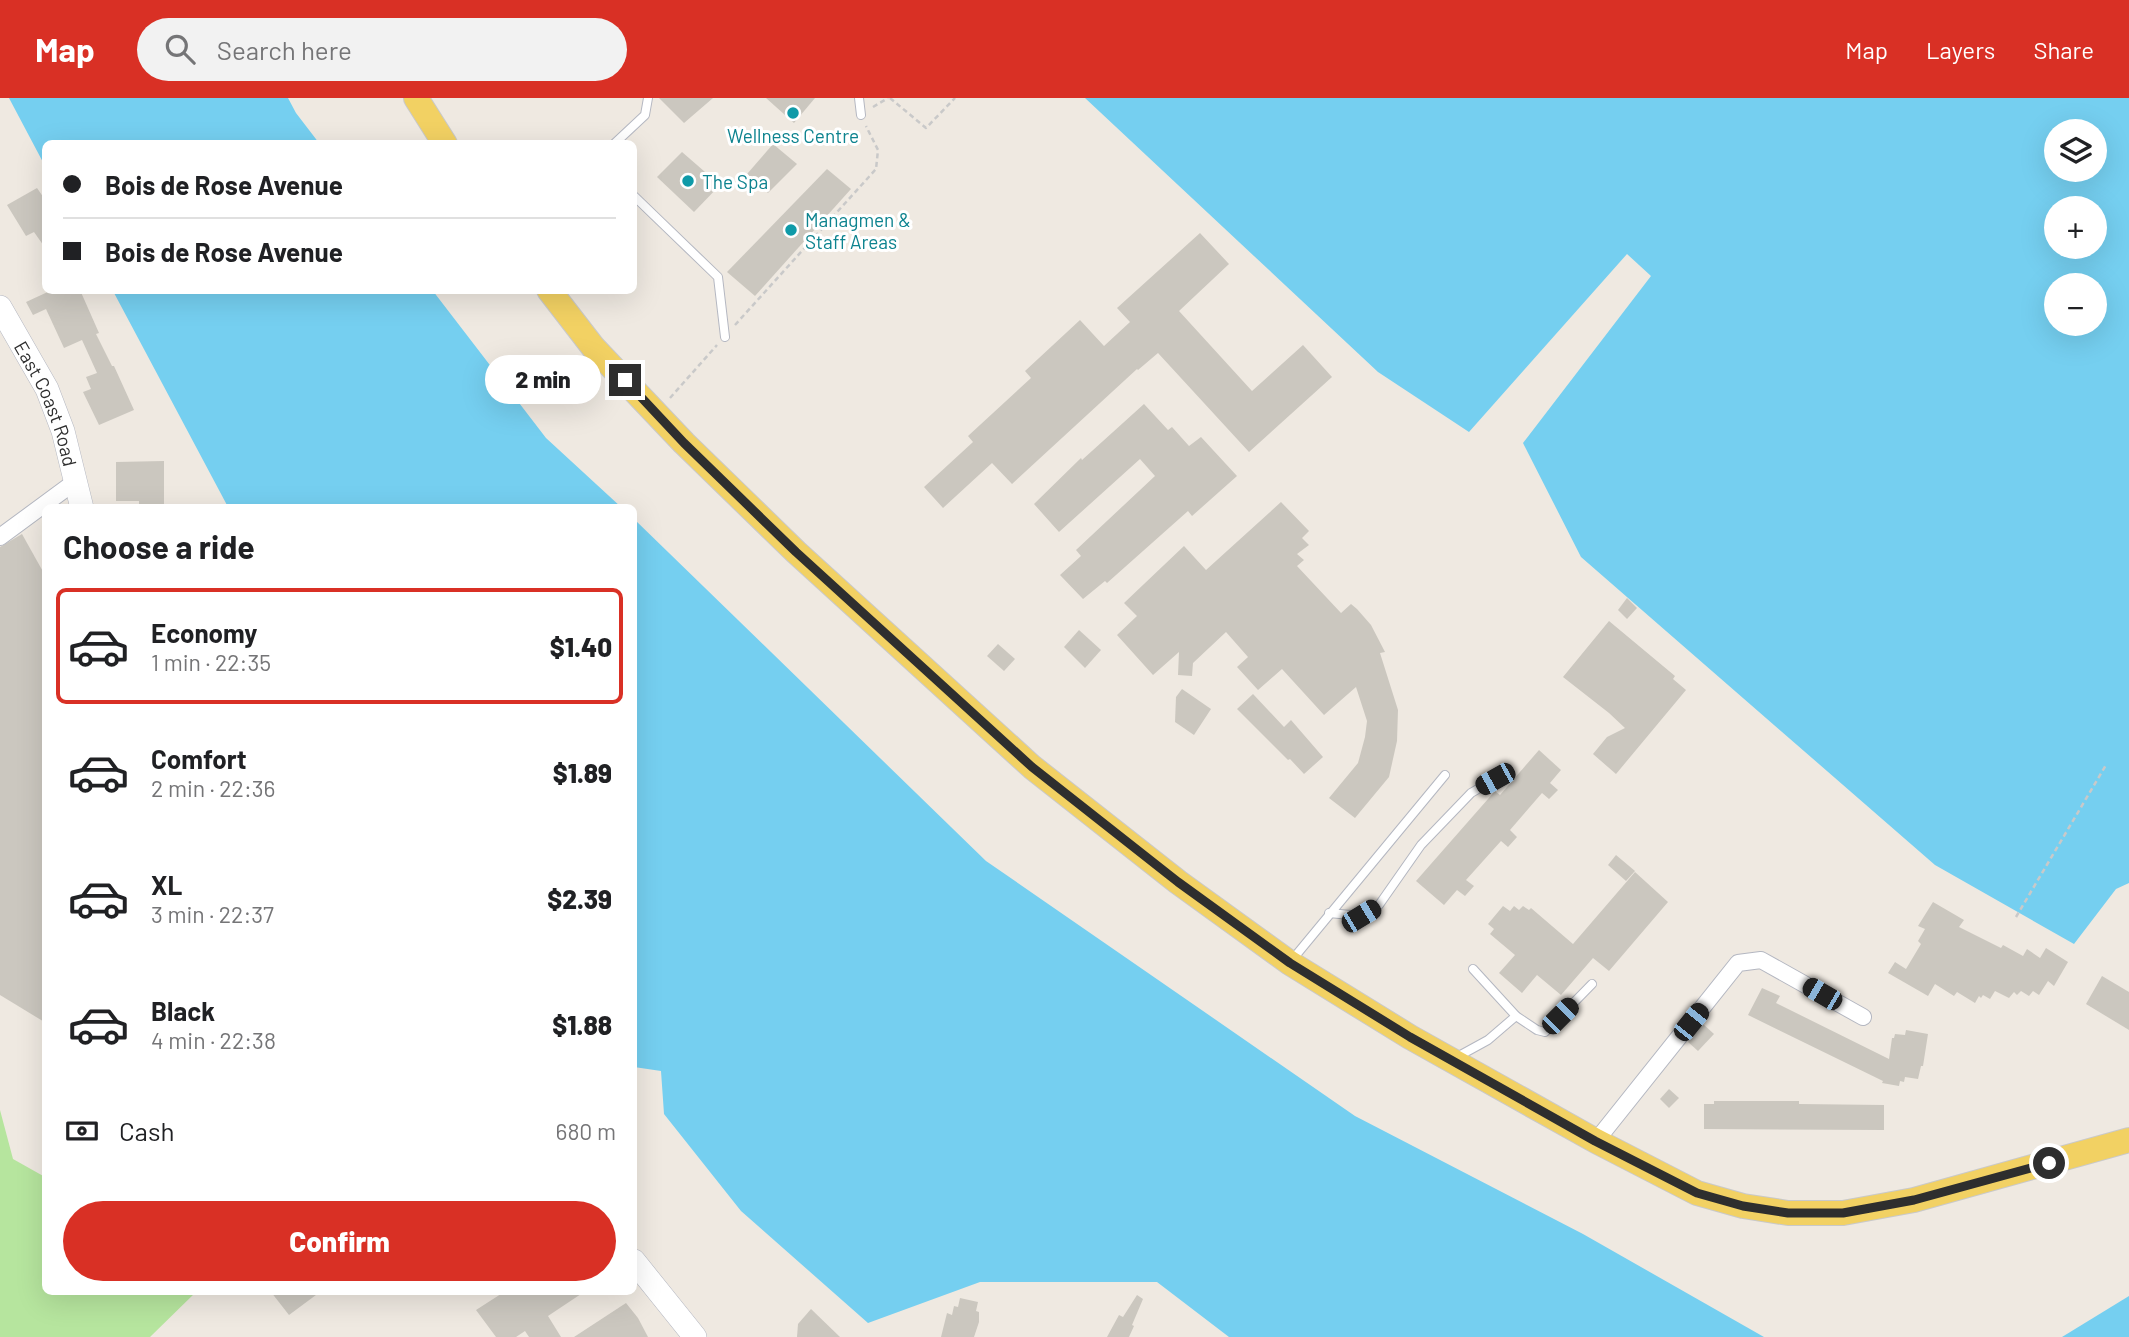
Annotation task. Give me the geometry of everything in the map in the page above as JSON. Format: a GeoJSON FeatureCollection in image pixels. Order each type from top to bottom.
{"type":"FeatureCollection","features":[{"type":"Feature","properties":{"kind":"main road"},"geometry":{"type":"LineString","coordinates":[[416,98],[442,140]]}},
{"type":"Feature","properties":{"kind":"main road"},"geometry":{"type":"LineString","coordinates":[[552,294],[593,347],[796,552],[1032,767],[1178,882],[1290,963],[1410,1037],[1595,1141],[1697,1193],[1743,1206],[1788,1213],[1843,1213],[1914,1200],[2129,1140]]}},
{"type":"Feature","properties":{"kind":"main road","name":"East Coast Road"},"geometry":{"type":"LineString","coordinates":[[0,307],[47,389],[63,431],[81,504]]}},
{"type":"Feature","properties":{"kind":"main road"},"geometry":{"type":"LineString","coordinates":[[637,1265],[695,1337]]}},
{"type":"Feature","properties":{"kind":"street"},"geometry":{"type":"LineString","coordinates":[[45,504],[76,481]]}},
{"type":"Feature","properties":{"kind":"street"},"geometry":{"type":"LineString","coordinates":[[0,537],[42,506]]}},
{"type":"Feature","properties":{"kind":"street"},"geometry":{"type":"LineString","coordinates":[[1595,1141],[1738,963],[1761,960],[1863,1017]]}},
{"type":"Feature","properties":{"kind":"lane"},"geometry":{"type":"LineString","coordinates":[[618,140],[645,114],[648,98]]}},
{"type":"Feature","properties":{"kind":"lane"},"geometry":{"type":"LineString","coordinates":[[859,98],[861,115]]}},
{"type":"Feature","properties":{"kind":"lane"},"geometry":{"type":"LineString","coordinates":[[637,199],[718,277],[724,337]]}},
{"type":"Feature","properties":{"kind":"lane"},"geometry":{"type":"LineString","coordinates":[[1290,963],[1329,912],[1445,775]]}},
{"type":"Feature","properties":{"kind":"lane"},"geometry":{"type":"LineString","coordinates":[[1329,912],[1361,916],[1378,905],[1430,836],[1471,793],[1495,779]]}},
{"type":"Feature","properties":{"kind":"lane"},"geometry":{"type":"LineString","coordinates":[[1472,969],[1516,1016],[1537,1030],[1545,1032],[1592,984]]}},
{"type":"Feature","properties":{"kind":"lane"},"geometry":{"type":"LineString","coordinates":[[1451,1060],[1488,1040],[1516,1016]]}},
{"type":"Feature","properties":{"kind":"path"},"geometry":{"type":"LineString","coordinates":[[656,413],[876,169],[878,150],[861,115],[889,98],[926,128],[955,98]]}},
{"type":"Feature","properties":{"kind":"path"},"geometry":{"type":"LineString","coordinates":[[2016,917],[2106,765]]}},
{"type":"Feature","properties":{"kind":"green space"},"geometry":{"type":"Polygon","coordinates":[[[0,1110],[13,1159],[42,1175],[42,1295],[193,1295],[150,1337],[0,1337],[0,1110]]]}},
{"type":"Feature","properties":{"kind":"water"},"geometry":{"type":"Polygon","coordinates":[[[9,98],[288,98],[317,140],[42,140],[42,160],[9,98]]]}},
{"type":"Feature","properties":{"kind":"water"},"geometry":{"type":"Polygon","coordinates":[[[1085,98],[2129,98],[2129,883],[2116,889],[2074,944],[1935,865],[1581,557],[1523,443],[1651,276],[1627,254],[1469,432],[1378,372],[1085,98]]]}},
{"type":"Feature","properties":{"kind":"water"},"geometry":{"type":"Polygon","coordinates":[[[115,294],[435,294],[546,438],[618,504],[226,504],[115,294]]]}},
{"type":"Feature","properties":{"kind":"water"},"geometry":{"type":"Polygon","coordinates":[[[637,522],[986,861],[1355,1116],[1583,1234],[1764,1337],[1229,1337],[1157,1282],[980,1282],[868,1323],[741,1211],[664,1114],[661,1071],[637,1067],[637,522]]]}},
{"type":"Feature","properties":{"kind":"water"},"geometry":{"type":"Polygon","coordinates":[[[2129,1296],[2129,1337],[2062,1337],[2129,1296]]]}},
{"type":"Feature","properties":{"kind":"building"},"geometry":{"type":"Polygon","coordinates":[[[659,98],[713,98],[684,123],[659,98]]]}},
{"type":"Feature","properties":{"kind":"building","name":"Wellness Centre"},"geometry":{"type":"Polygon","coordinates":[[[766,98],[815,98],[794,123],[766,98]]]}},
{"type":"Feature","properties":{"kind":"building"},"geometry":{"type":"Polygon","coordinates":[[[773,144],[797,164],[768,193],[747,174],[773,144]]]}},
{"type":"Feature","properties":{"kind":"building","name":"The Spa"},"geometry":{"type":"Polygon","coordinates":[[[682,152],[720,185],[694,212],[657,177],[682,152]]]}},
{"type":"Feature","properties":{"kind":"building","name":"Managmen & Staff Areas"},"geometry":{"type":"Polygon","coordinates":[[[827,169],[851,189],[755,296],[727,272],[827,169]]]}},
{"type":"Feature","properties":{"kind":"building"},"geometry":{"type":"Polygon","coordinates":[[[37,188],[42,195],[42,243],[34,232],[26,236],[7,205],[37,188]]]}},
{"type":"Feature","properties":{"kind":"building"},"geometry":{"type":"Polygon","coordinates":[[[1200,233],[1229,264],[1179,311],[1252,391],[1303,345],[1332,377],[1249,452],[1158,353],[1137,369],[1012,484],[992,463],[943,508],[924,487],[973,442],[968,436],[1031,378],[1025,371],[1080,320],[1104,346],[1130,322],[1117,308],[1200,233]]]}},
{"type":"Feature","properties":{"kind":"building"},"geometry":{"type":"Polygon","coordinates":[[[43,294],[82,294],[99,333],[96,334],[134,410],[99,425],[83,392],[91,389],[86,377],[97,373],[82,340],[64,348],[46,309],[33,315],[26,302],[43,294]]]}},
{"type":"Feature","properties":{"kind":"building"},"geometry":{"type":"Polygon","coordinates":[[[1144,404],[1168,430],[1172,427],[1189,446],[1201,437],[1237,476],[1192,516],[1188,511],[1107,583],[1105,581],[1083,599],[1060,575],[1081,556],[1076,550],[1155,476],[1140,459],[1059,532],[1034,504],[1081,458],[1082,460],[1144,404]]]}},
{"type":"Feature","properties":{"kind":"building"},"geometry":{"type":"Polygon","coordinates":[[[164,461],[164,504],[116,501],[116,462],[164,461]]]}},
{"type":"Feature","properties":{"kind":"building"},"geometry":{"type":"Polygon","coordinates":[[[1281,502],[1309,531],[1302,538],[1309,545],[1297,554],[1304,560],[1297,566],[1341,613],[1351,604],[1357,609],[1371,625],[1385,652],[1380,653],[1398,710],[1397,741],[1389,777],[1355,818],[1329,798],[1358,763],[1365,737],[1367,721],[1356,687],[1324,715],[1282,669],[1258,690],[1237,667],[1248,657],[1226,632],[1193,663],[1192,676],[1178,675],[1179,652],[1153,675],[1117,635],[1137,616],[1124,603],[1184,546],[1206,570],[1281,502]]]}},
{"type":"Feature","properties":{"kind":"building"},"geometry":{"type":"Polygon","coordinates":[[[22,534],[42,570],[42,1021],[0,995],[0,547],[22,534]]]}},
{"type":"Feature","properties":{"kind":"building"},"geometry":{"type":"Polygon","coordinates":[[[1627,598],[1637,608],[1627,619],[1618,610],[1627,598]]]}},
{"type":"Feature","properties":{"kind":"building"},"geometry":{"type":"Polygon","coordinates":[[[1609,621],[1675,676],[1673,679],[1686,690],[1616,774],[1593,754],[1607,737],[1625,728],[1563,677],[1609,621]]]}},
{"type":"Feature","properties":{"kind":"building"},"geometry":{"type":"Polygon","coordinates":[[[1079,630],[1101,650],[1085,668],[1064,647],[1079,630]]]}},
{"type":"Feature","properties":{"kind":"building"},"geometry":{"type":"Polygon","coordinates":[[[998,644],[1015,659],[1004,671],[987,656],[998,644]]]}},
{"type":"Feature","properties":{"kind":"building"},"geometry":{"type":"Polygon","coordinates":[[[1182,689],[1211,709],[1194,735],[1175,722],[1176,697],[1182,689]]]}},
{"type":"Feature","properties":{"kind":"building"},"geometry":{"type":"Polygon","coordinates":[[[1253,694],[1284,727],[1291,720],[1323,757],[1304,774],[1237,709],[1253,694]]]}},
{"type":"Feature","properties":{"kind":"building"},"geometry":{"type":"Polygon","coordinates":[[[1539,750],[1561,770],[1550,783],[1558,790],[1549,799],[1542,793],[1510,830],[1517,837],[1508,847],[1501,841],[1466,880],[1474,886],[1465,896],[1457,890],[1444,905],[1416,881],[1495,791],[1500,795],[1539,750]]]}},
{"type":"Feature","properties":{"kind":"building"},"geometry":{"type":"Polygon","coordinates":[[[1616,855],[1635,871],[1626,881],[1608,865],[1616,855]]]}},
{"type":"Feature","properties":{"kind":"building"},"geometry":{"type":"Polygon","coordinates":[[[1635,872],[1668,902],[1609,971],[1593,958],[1561,995],[1537,975],[1522,993],[1499,973],[1515,955],[1490,934],[1494,929],[1488,924],[1503,906],[1510,911],[1514,906],[1519,910],[1523,906],[1529,910],[1531,908],[1573,944],[1635,872]]]}},
{"type":"Feature","properties":{"kind":"building"},"geometry":{"type":"Polygon","coordinates":[[[1933,902],[1964,920],[1959,927],[2001,948],[2003,945],[2023,956],[2027,949],[2040,958],[2046,948],[2068,962],[2054,986],[2048,981],[2039,995],[2033,991],[2029,996],[2021,991],[2017,995],[2014,992],[2009,998],[1995,991],[1990,999],[1979,996],[1975,1003],[1957,992],[1954,996],[1935,984],[1928,996],[1888,973],[1895,962],[1906,969],[1921,944],[1918,941],[1925,929],[1918,926],[1933,902]]]}},
{"type":"Feature","properties":{"kind":"building"},"geometry":{"type":"Polygon","coordinates":[[[2102,976],[2129,992],[2129,1030],[2086,1004],[2102,976]]]}},
{"type":"Feature","properties":{"kind":"building"},"geometry":{"type":"Polygon","coordinates":[[[1762,988],[1780,996],[1776,1003],[1889,1059],[1895,1034],[1905,1035],[1906,1030],[1928,1034],[1918,1079],[1905,1077],[1899,1086],[1882,1083],[1883,1081],[1748,1015],[1762,988]]]}},
{"type":"Feature","properties":{"kind":"building"},"geometry":{"type":"Polygon","coordinates":[[[1703,1024],[1714,1034],[1698,1051],[1688,1042],[1703,1024]]]}},
{"type":"Feature","properties":{"kind":"building"},"geometry":{"type":"Polygon","coordinates":[[[1669,1089],[1679,1098],[1669,1108],[1660,1099],[1669,1089]]]}},
{"type":"Feature","properties":{"kind":"building"},"geometry":{"type":"Polygon","coordinates":[[[1714,1101],[1884,1105],[1884,1130],[1704,1129],[1704,1104],[1714,1104],[1714,1101]]]}},
{"type":"Feature","properties":{"kind":"building"},"geometry":{"type":"Polygon","coordinates":[[[273,1295],[316,1295],[289,1315],[273,1295]]]}},
{"type":"Feature","properties":{"kind":"building"},"geometry":{"type":"Polygon","coordinates":[[[499,1295],[580,1295],[548,1316],[561,1337],[529,1337],[525,1331],[516,1337],[496,1337],[476,1310],[499,1295]]]}},
{"type":"Feature","properties":{"kind":"building"},"geometry":{"type":"Polygon","coordinates":[[[1137,1295],[1143,1299],[1129,1337],[1107,1337],[1119,1315],[1123,1317],[1137,1295]]]}},
{"type":"Feature","properties":{"kind":"building"},"geometry":{"type":"Polygon","coordinates":[[[960,1298],[978,1302],[976,1311],[979,1312],[979,1322],[974,1337],[941,1337],[947,1313],[952,1315],[960,1298]]]}},
{"type":"Feature","properties":{"kind":"building"},"geometry":{"type":"Polygon","coordinates":[[[626,1303],[648,1337],[574,1337],[626,1303]]]}},
{"type":"Feature","properties":{"kind":"building"},"geometry":{"type":"Polygon","coordinates":[[[811,1309],[840,1337],[797,1337],[798,1324],[811,1309]]]}},
{"type":"Feature","properties":{"kind":"place","name":"Wellness Centre"},"geometry":{"type":"Point","coordinates":[793,113]}},
{"type":"Feature","properties":{"kind":"place","name":"The Spa"},"geometry":{"type":"Point","coordinates":[688,181]}},
{"type":"Feature","properties":{"kind":"place","name":"Managmen & Staff Areas"},"geometry":{"type":"Point","coordinates":[791,230]}},
{"type":"Feature","properties":{"kind":"route"},"geometry":{"type":"LineString","coordinates":[[625,380],[684,443],[796,552],[1032,767],[1178,882],[1290,963],[1410,1037],[1595,1141],[1697,1193],[1743,1206],[1788,1213],[1843,1213],[1914,1200],[2049,1163]]}}]}
